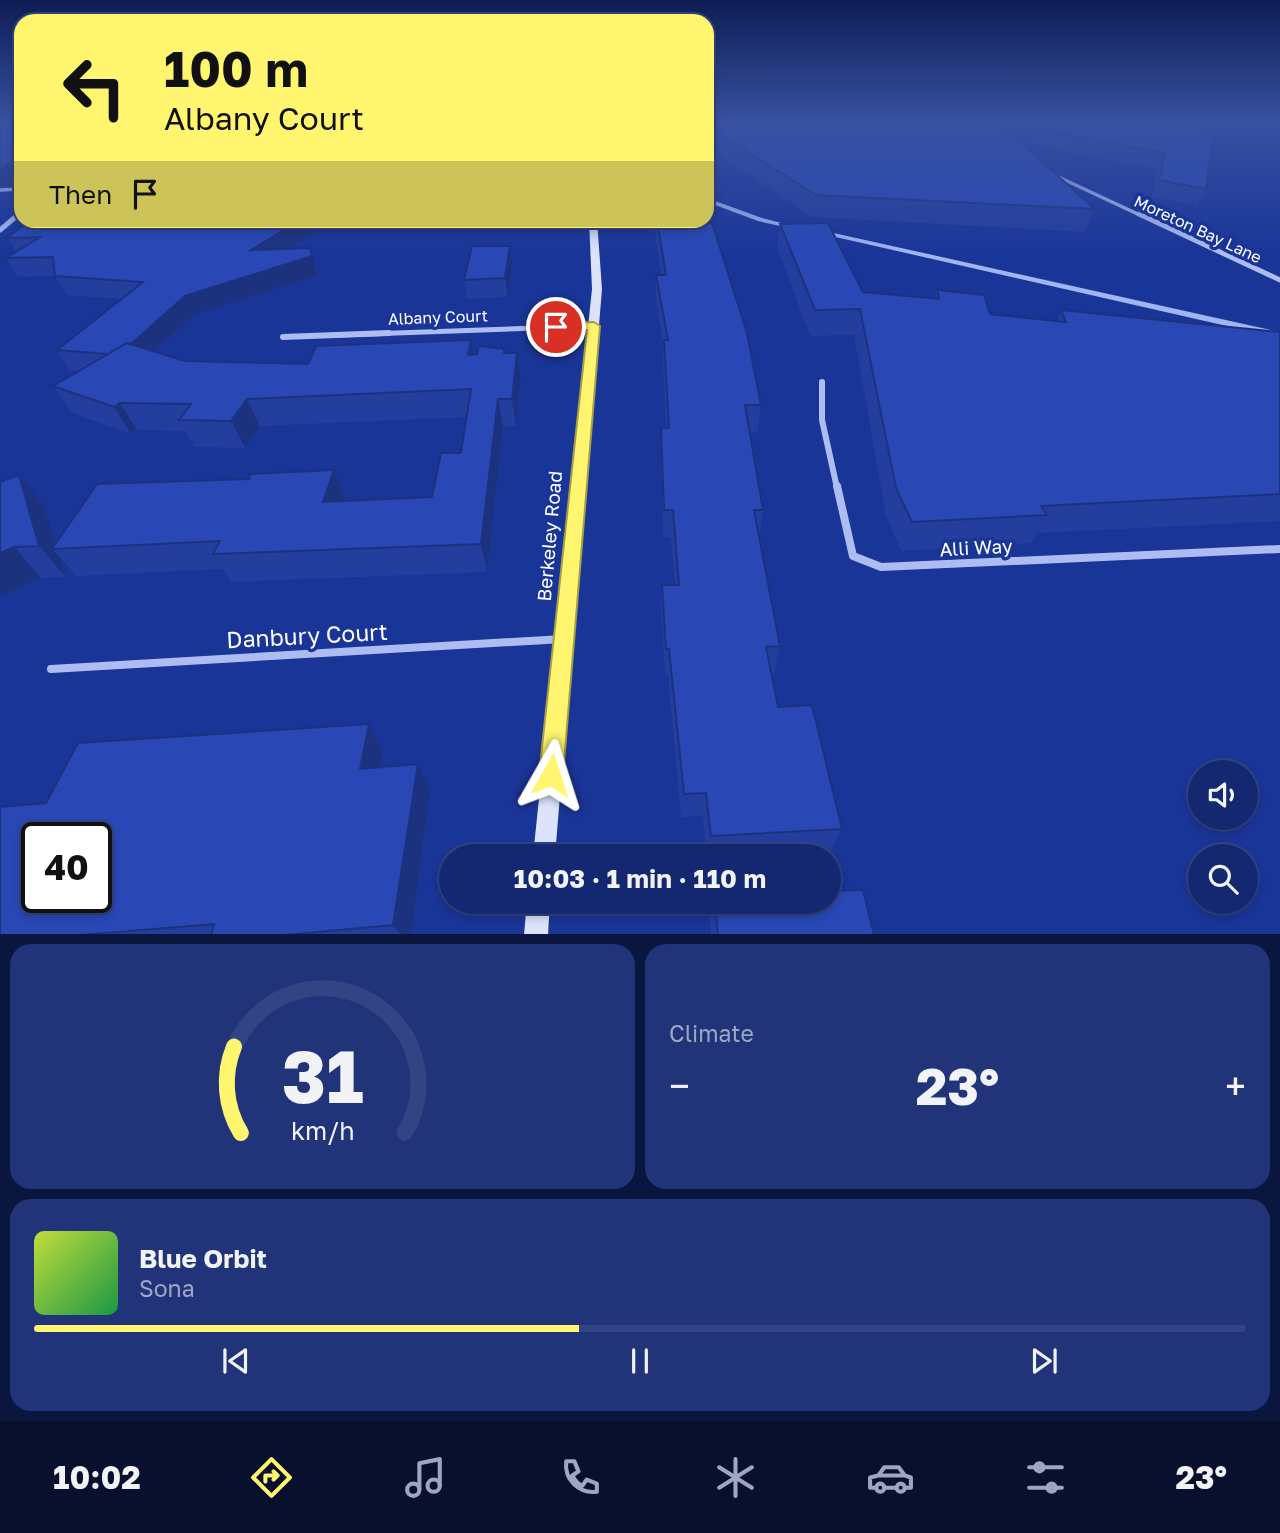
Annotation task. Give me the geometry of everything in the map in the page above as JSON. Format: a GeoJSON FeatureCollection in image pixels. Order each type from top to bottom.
{"type":"FeatureCollection","features":[{"type":"Feature","properties":{"kind":"street","name":"Moreton Bay Lane"},"geometry":{"type":"LineString","coordinates":[[1051,173],[1280,280]]}},
{"type":"Feature","properties":{"kind":"street"},"geometry":{"type":"LineString","coordinates":[[0,230],[14,219]]}},
{"type":"Feature","properties":{"kind":"street","name":"Berkeley Road"},"geometry":{"type":"LineString","coordinates":[[545,844],[597,289],[592,228]]}},
{"type":"Feature","properties":{"kind":"street","name":"Albany Court"},"geometry":{"type":"LineString","coordinates":[[283,337],[594,326]]}},
{"type":"Feature","properties":{"kind":"street","name":"Alli Way"},"geometry":{"type":"LineString","coordinates":[[822,382],[822,419],[853,556],[881,568],[1280,549]]}},
{"type":"Feature","properties":{"kind":"street","name":"Danbury Court"},"geometry":{"type":"LineString","coordinates":[[51,669],[564,639]]}},
{"type":"Feature","properties":{"kind":"street"},"geometry":{"type":"LineString","coordinates":[[536,934],[538,914]]}},
{"type":"Feature","properties":{"kind":"building"},"geometry":{"type":"Polygon","coordinates":[[[770,166],[1046,166],[1095,209],[816,195],[770,166]]]}},
{"type":"Feature","properties":{"kind":"building"},"geometry":{"type":"Polygon","coordinates":[[[1162,166],[1209,166],[1206,189],[1159,180],[1162,166]]]}},
{"type":"Feature","properties":{"kind":"building"},"geometry":{"type":"Polygon","coordinates":[[[828,223],[863,292],[939,299],[937,290],[984,295],[990,314],[1066,322],[1061,310],[1280,332],[1280,494],[1041,506],[1047,515],[912,522],[896,488],[860,309],[815,310],[780,224],[828,223]]]}},
{"type":"Feature","properties":{"kind":"building"},"geometry":{"type":"Polygon","coordinates":[[[20,228],[287,228],[251,250],[310,248],[312,256],[185,296],[131,344],[127,343],[108,354],[57,350],[143,282],[55,276],[53,257],[6,258],[40,237],[7,238],[20,228]]]}},
{"type":"Feature","properties":{"kind":"building"},"geometry":{"type":"Polygon","coordinates":[[[658,228],[714,228],[747,333],[761,405],[745,405],[763,510],[754,510],[780,646],[766,647],[778,707],[812,705],[842,829],[711,836],[706,793],[684,794],[669,649],[666,649],[662,585],[679,585],[673,510],[664,510],[661,428],[669,428],[664,340],[668,340],[656,275],[666,275],[658,228]]]}},
{"type":"Feature","properties":{"kind":"building"},"geometry":{"type":"Polygon","coordinates":[[[472,246],[510,246],[505,278],[464,280],[472,246]]]}},
{"type":"Feature","properties":{"kind":"building"},"geometry":{"type":"Polygon","coordinates":[[[471,340],[468,355],[477,354],[479,346],[504,349],[504,353],[517,353],[512,399],[498,399],[481,544],[213,554],[220,541],[52,549],[97,484],[249,479],[251,474],[334,470],[323,502],[432,497],[441,453],[461,453],[471,389],[247,399],[231,421],[179,420],[191,404],[120,403],[114,407],[53,386],[127,343],[185,361],[308,364],[316,346],[471,340]]]}},
{"type":"Feature","properties":{"kind":"building"},"geometry":{"type":"Polygon","coordinates":[[[19,475],[39,546],[14,547],[0,553],[0,482],[19,475]]]}},
{"type":"Feature","properties":{"kind":"building"},"geometry":{"type":"Polygon","coordinates":[[[369,724],[360,769],[418,764],[393,925],[295,934],[211,934],[214,924],[92,934],[0,934],[0,807],[46,803],[78,743],[369,724]]]}},
{"type":"Feature","properties":{"kind":"building"},"geometry":{"type":"Polygon","coordinates":[[[863,890],[874,934],[718,934],[716,914],[841,914],[841,891],[863,890]]]}},
{"type":"Feature","properties":{"kind":"waterway"},"geometry":{"type":"LineString","coordinates":[[714,203],[760,220],[794,227]]}},
{"type":"Feature","properties":{"kind":"waterway"},"geometry":{"type":"LineString","coordinates":[[820,232],[1280,335]]}},
{"type":"Feature","properties":{"kind":"route"},"geometry":{"type":"LineString","coordinates":[[551,775],[594,326],[556,327]]}}]}
